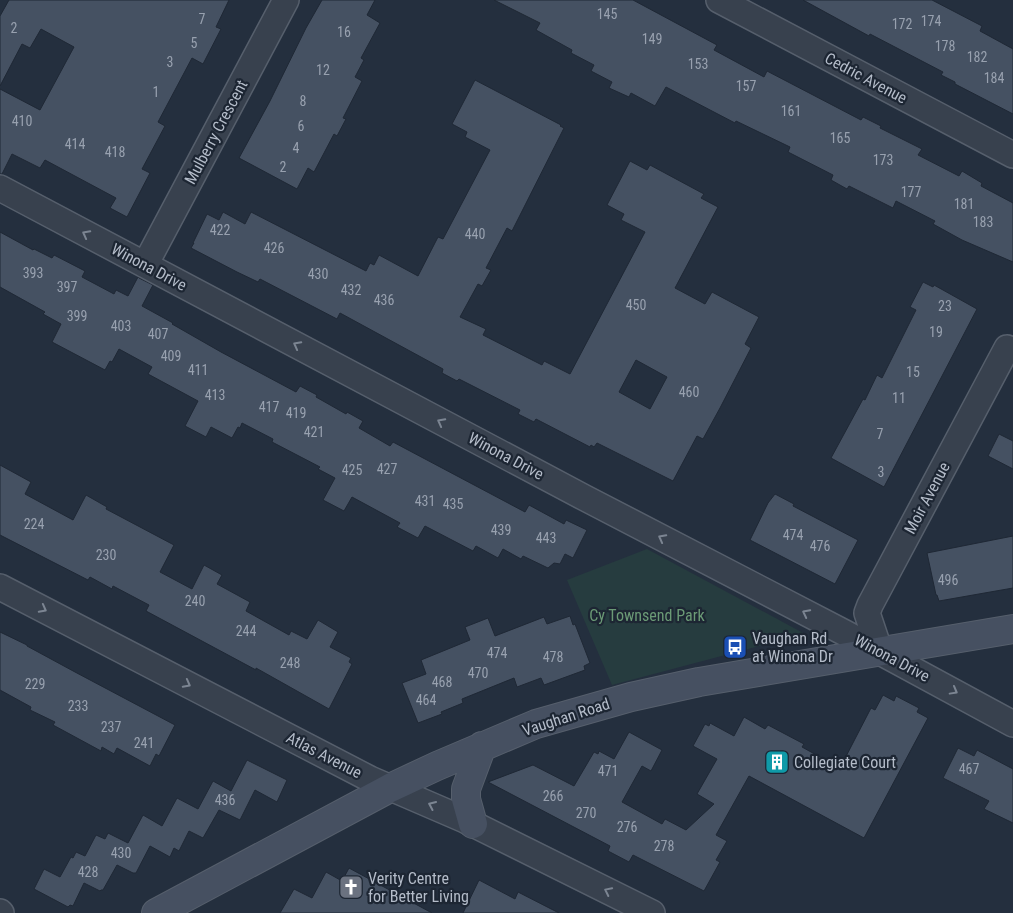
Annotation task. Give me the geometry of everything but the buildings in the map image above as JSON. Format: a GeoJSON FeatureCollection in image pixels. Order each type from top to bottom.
{"type":"FeatureCollection","features":[{"type":"Feature","properties":{"kind":"street","name":"Mulberry Crescent"},"geometry":{"type":"LineString","coordinates":[[145,265],[286,0]]}},
{"type":"Feature","properties":{"kind":"street","name":"Cedric Avenue"},"geometry":{"type":"LineString","coordinates":[[719,0],[1013,155]]}},
{"type":"Feature","properties":{"kind":"street","name":"Winona Drive"},"geometry":{"type":"LineString","coordinates":[[0,188],[1013,724]]}},
{"type":"Feature","properties":{"kind":"street","name":"Moir Avenue"},"geometry":{"type":"LineString","coordinates":[[880,652],[867,613],[870,605],[1007,348]]}},
{"type":"Feature","properties":{"kind":"street","name":"Atlas Avenue"},"geometry":{"type":"LineString","coordinates":[[0,587],[390,788],[473,824],[652,913]]}},
{"type":"Feature","properties":{"kind":"street","name":"Vaughan Road"},"geometry":{"type":"LineString","coordinates":[[164,911],[390,788],[482,746],[536,724],[630,697],[699,682],[1013,629]]}},
{"type":"Feature","properties":{"kind":"street"},"geometry":{"type":"LineString","coordinates":[[473,824],[466,799],[466,789],[482,746]]}},
{"type":"Feature","properties":{"kind":"green space","name":"Cy Townsend Park"},"geometry":{"type":"Polygon","coordinates":[[[647,549],[805,634],[612,685],[567,580],[647,549]]]}},
{"type":"Feature","properties":{"kind":"place","name":"Vaughan Rd at Winona Dr"},"geometry":{"type":"Point","coordinates":[735,647]}},
{"type":"Feature","properties":{"kind":"place","name":"Collegiate Court"},"geometry":{"type":"Point","coordinates":[777,762]}},
{"type":"Feature","properties":{"kind":"place","name":"Verity Centre for Better Living"},"geometry":{"type":"Point","coordinates":[351,887]}}]}
